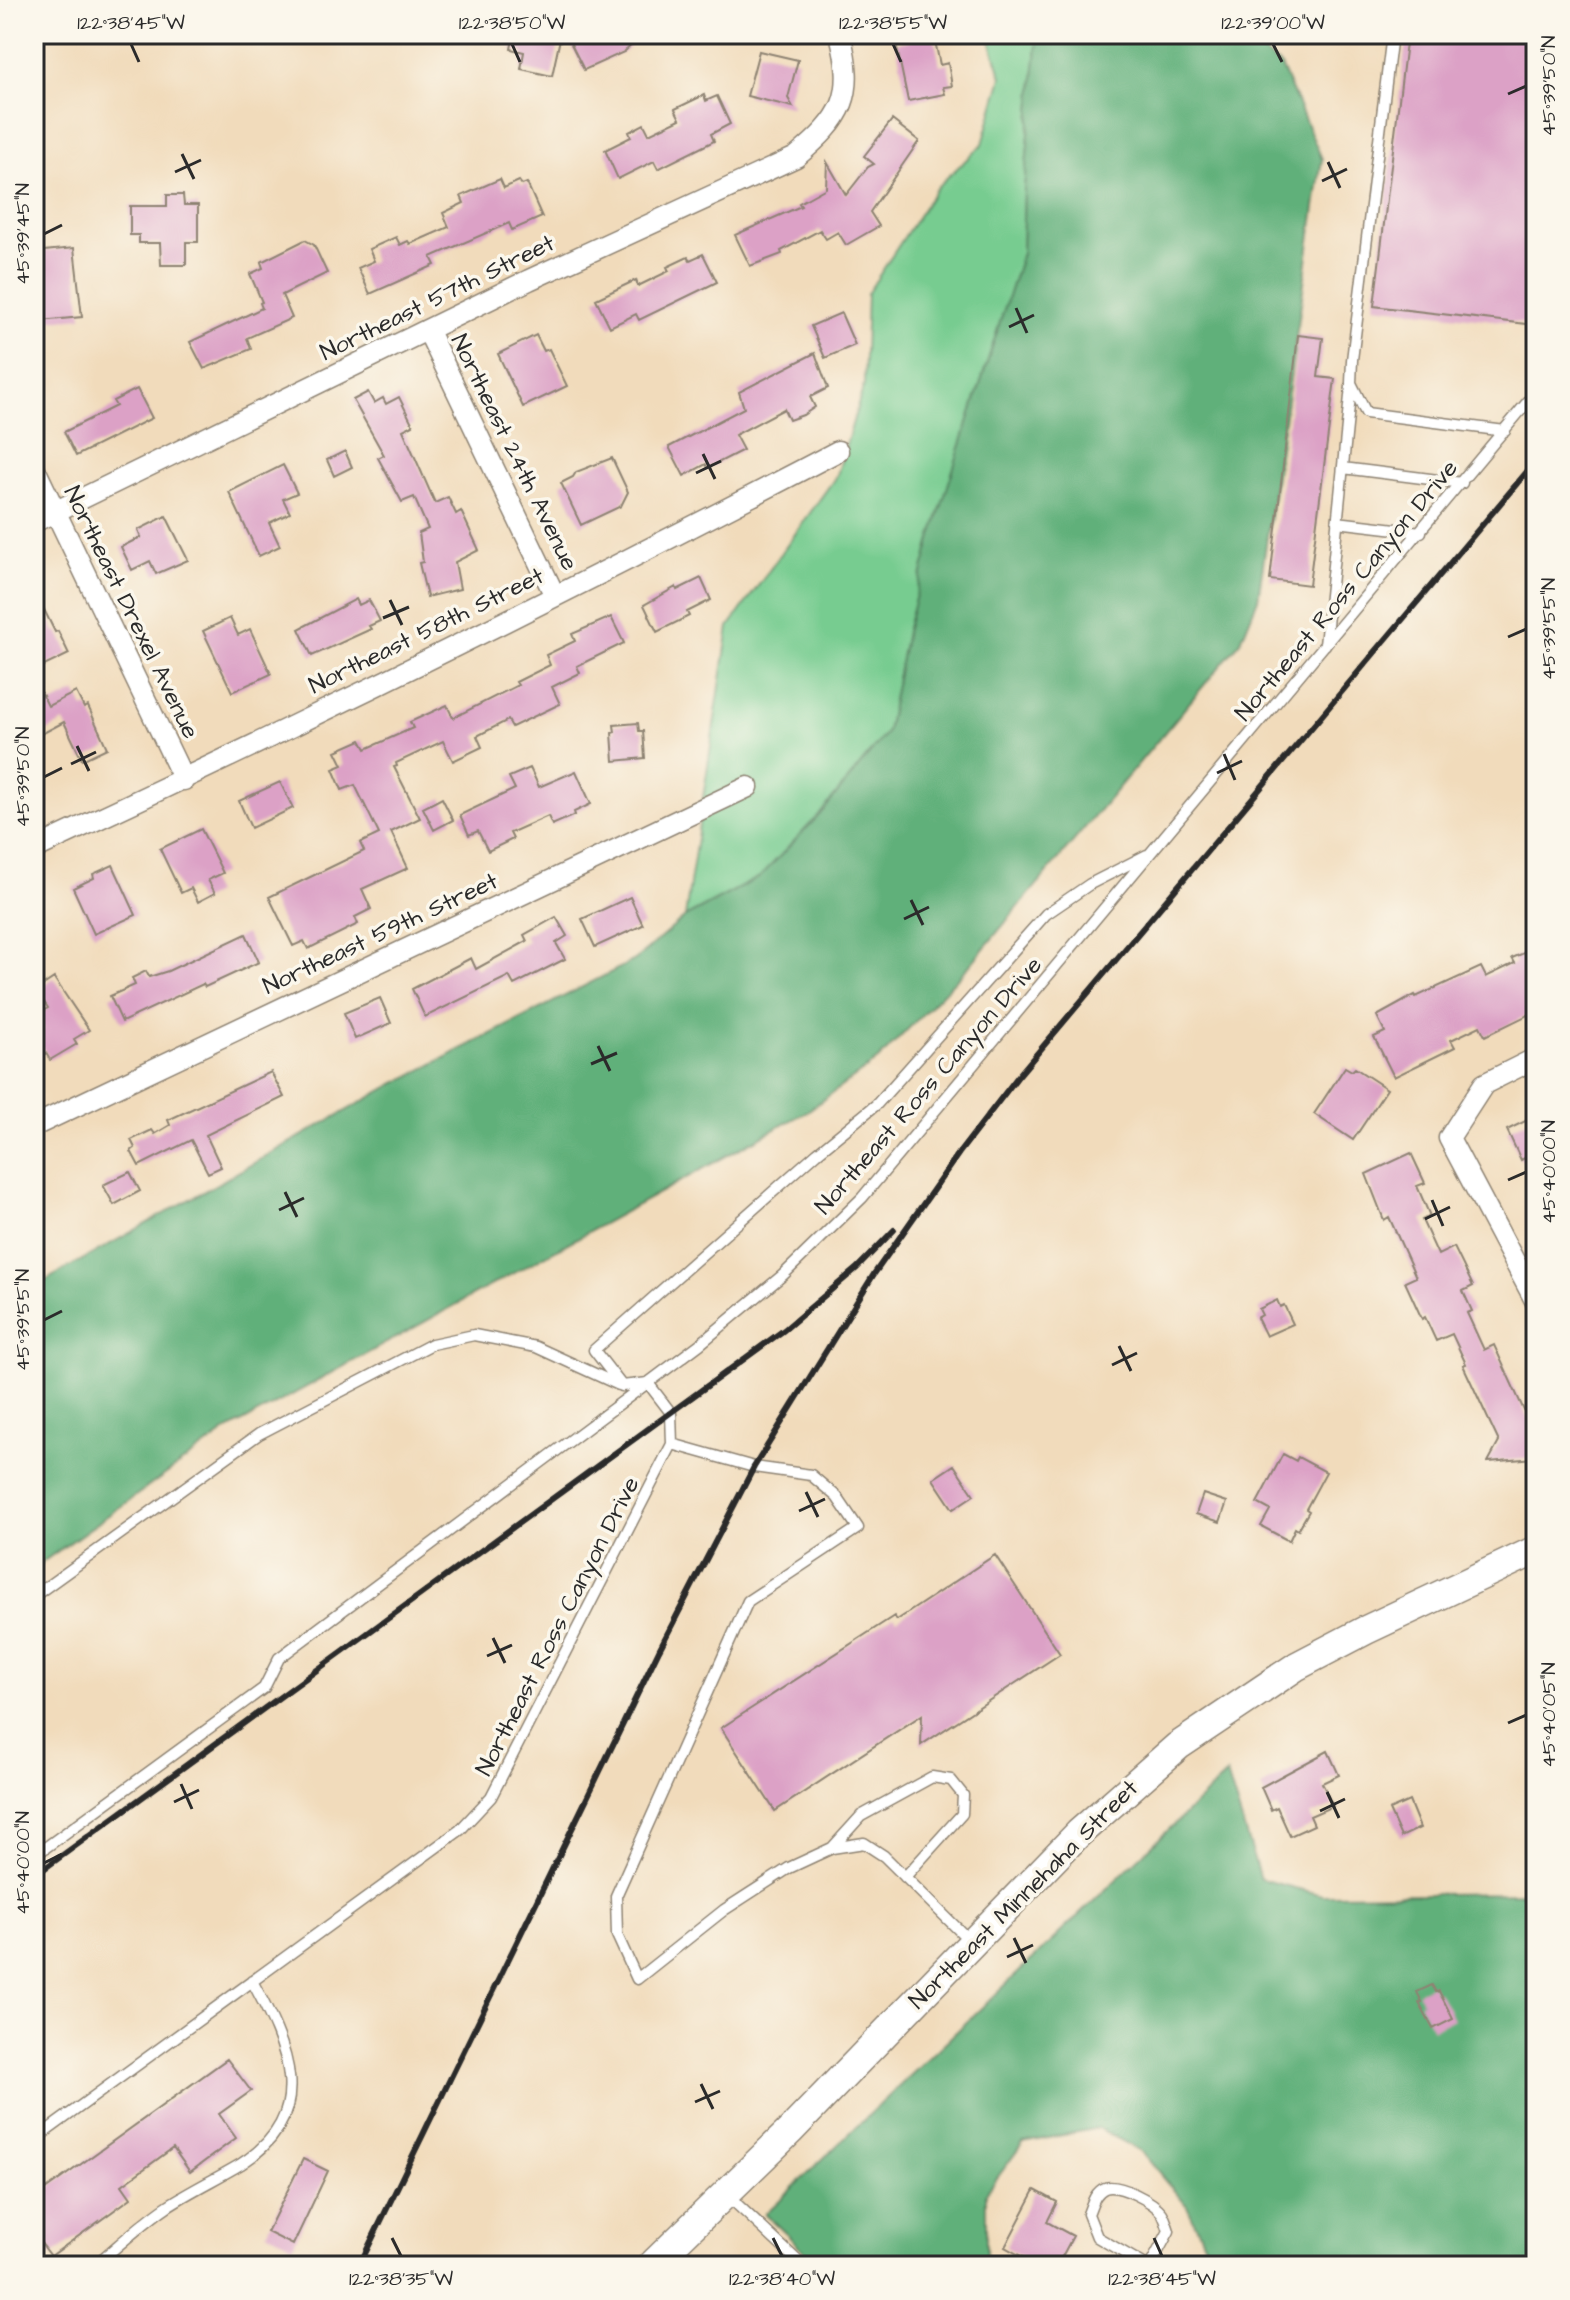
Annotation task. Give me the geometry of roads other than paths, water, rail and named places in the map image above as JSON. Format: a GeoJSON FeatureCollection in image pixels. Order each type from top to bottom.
{"type":"FeatureCollection","features":[{"type":"Feature","properties":{"kind":"main road","name":"Northeast Minnehaha Street"},"geometry":{"type":"LineString","coordinates":[[651,2266],[726,2194],[1079,1833],[1178,1746],[1297,1666],[1536,1550]]}},
{"type":"Feature","properties":{"kind":"street","name":"Northeast 57th Street"},"geometry":{"type":"LineString","coordinates":[[34,522],[529,280],[796,157],[826,132],[844,99],[849,69],[840,34]]}},
{"type":"Feature","properties":{"kind":"street","name":"Northeast 24th Avenue"},"geometry":{"type":"LineString","coordinates":[[428,331],[555,596]]}},
{"type":"Feature","properties":{"kind":"street","name":"Northeast 58th Street"},"geometry":{"type":"LineString","coordinates":[[34,849],[184,780],[838,451]]}},
{"type":"Feature","properties":{"kind":"street","name":"Northeast Drexel Avenue"},"geometry":{"type":"LineString","coordinates":[[34,467],[184,780]]}},
{"type":"Feature","properties":{"kind":"street","name":"Northeast 59th Street"},"geometry":{"type":"LineString","coordinates":[[34,1126],[748,787]]}},
{"type":"Feature","properties":{"kind":"street"},"geometry":{"type":"LineString","coordinates":[[1536,1058],[1484,1084],[1449,1138],[1536,1302]]}},
{"type":"Feature","properties":{"kind":"lane"},"geometry":{"type":"LineString","coordinates":[[1325,647],[1352,360],[1392,34]]}},
{"type":"Feature","properties":{"kind":"lane"},"geometry":{"type":"LineString","coordinates":[[1351,383],[1366,413],[1505,431]]}},
{"type":"Feature","properties":{"kind":"lane","name":"Northeast Ross Canyon Drive"},"geometry":{"type":"LineString","coordinates":[[34,1856],[264,1688],[279,1658],[700,1344],[783,1275],[862,1198],[1536,392]]}},
{"type":"Feature","properties":{"kind":"lane"},"geometry":{"type":"LineString","coordinates":[[1343,468],[1462,483]]}},
{"type":"Feature","properties":{"kind":"lane"},"geometry":{"type":"LineString","coordinates":[[1337,522],[1421,532]]}},
{"type":"Feature","properties":{"kind":"lane"},"geometry":{"type":"LineString","coordinates":[[622,1386],[594,1350],[877,1104],[1046,914],[1090,884],[1152,853]]}},
{"type":"Feature","properties":{"kind":"lane"},"geometry":{"type":"LineString","coordinates":[[34,1596],[259,1434],[432,1344],[474,1335],[536,1347],[622,1386],[648,1383],[671,1413],[672,1444],[754,1467],[811,1475],[837,1497],[858,1528],[748,1601],[616,1896],[617,1935],[637,1979],[724,1910],[789,1868],[832,1848],[864,1843],[884,1856],[971,1942]]}},
{"type":"Feature","properties":{"kind":"lane","name":"Northeast Ross Canyon Drive"},"geometry":{"type":"LineString","coordinates":[[34,2140],[460,1830],[491,1797],[672,1444]]}},
{"type":"Feature","properties":{"kind":"lane"},"geometry":{"type":"LineString","coordinates":[[832,1848],[861,1816],[932,1777],[951,1780],[963,1795],[962,1814],[905,1877]]}},
{"type":"Feature","properties":{"kind":"lane"},"geometry":{"type":"LineString","coordinates":[[94,2266],[166,2207],[244,2162],[272,2139],[284,2119],[290,2072],[284,2043],[252,1981]]}},
{"type":"Feature","properties":{"kind":"lane"},"geometry":{"type":"LineString","coordinates":[[1117,2186],[1160,2210],[1169,2231],[1148,2266],[1097,2237],[1088,2214],[1097,2194],[1105,2188],[1117,2186]]}},
{"type":"Feature","properties":{"kind":"lane"},"geometry":{"type":"LineString","coordinates":[[726,2194],[803,2266]]}},
{"type":"Feature","properties":{"kind":"railway"},"geometry":{"type":"LineString","coordinates":[[359,2266],[659,1650],[754,1467],[874,1274],[959,1153],[1019,1075],[1536,461]]}},
{"type":"Feature","properties":{"kind":"railway"},"geometry":{"type":"LineString","coordinates":[[34,1876],[784,1330],[857,1268],[894,1230]]}}]}
